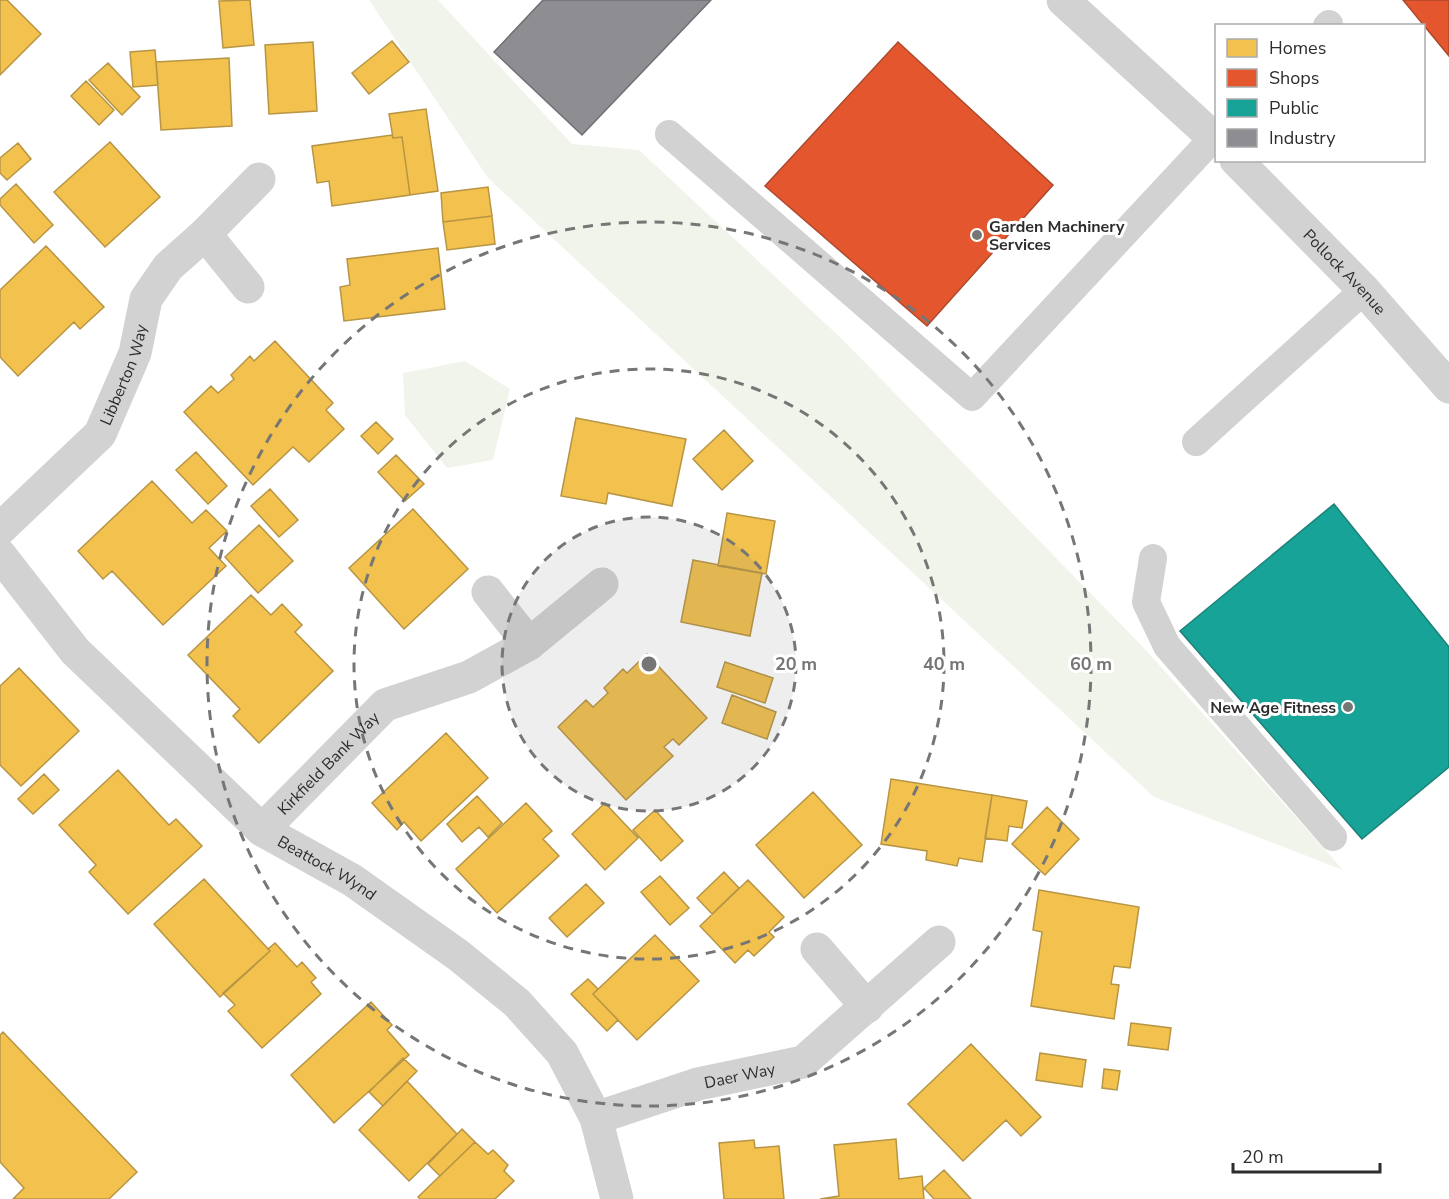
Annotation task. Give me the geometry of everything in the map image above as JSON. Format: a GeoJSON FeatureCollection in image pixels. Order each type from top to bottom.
{"type":"FeatureCollection","features":[{"type":"Feature","properties":{"kind":"street","name":"Pollock Avenue"},"geometry":{"type":"LineString","coordinates":[[1063,0],[1215,138]]}},
{"type":"Feature","properties":{"kind":"street","name":"Pollock Avenue"},"geometry":{"type":"LineString","coordinates":[[1239,162],[1364,290],[1449,387]]}},
{"type":"Feature","properties":{"kind":"street","name":"Libberton Way"},"geometry":{"type":"LineString","coordinates":[[0,529],[100,434],[135,353],[146,299],[168,267],[205,234],[259,179]]}},
{"type":"Feature","properties":{"kind":"street"},"geometry":{"type":"LineString","coordinates":[[205,234],[248,287]]}},
{"type":"Feature","properties":{"kind":"street","name":"Beattock Wynd"},"geometry":{"type":"LineString","coordinates":[[0,555],[75,651],[262,830],[352,880],[458,955],[517,1003],[562,1053],[596,1118],[617,1199]]}},
{"type":"Feature","properties":{"kind":"street","name":"Kirkfield Bank Way"},"geometry":{"type":"LineString","coordinates":[[262,830],[385,705],[469,677],[529,644],[602,584]]}},
{"type":"Feature","properties":{"kind":"street"},"geometry":{"type":"LineString","coordinates":[[489,592],[529,644]]}},
{"type":"Feature","properties":{"kind":"street","name":"Daer Way"},"geometry":{"type":"LineString","coordinates":[[596,1118],[698,1084],[802,1062],[939,942]]}},
{"type":"Feature","properties":{"kind":"street"},"geometry":{"type":"LineString","coordinates":[[817,950],[867,1007]]}},
{"type":"Feature","properties":{"kind":"lane"},"geometry":{"type":"LineString","coordinates":[[669,134],[972,397],[1215,149]]}},
{"type":"Feature","properties":{"kind":"lane"},"geometry":{"type":"LineString","coordinates":[[1196,442],[1364,290]]}},
{"type":"Feature","properties":{"kind":"lane"},"geometry":{"type":"LineString","coordinates":[[1153,558],[1146,602],[1167,646],[1333,837]]}},
{"type":"Feature","properties":{"kind":"shaded area"},"geometry":{"type":"Polygon","coordinates":[[[369,0],[438,0],[572,144],[639,150],[842,339],[1144,648],[1343,870],[1154,797],[488,178],[369,0]]]}},
{"type":"Feature","properties":{"kind":"shaded area"},"geometry":{"type":"Polygon","coordinates":[[[465,361],[510,389],[493,460],[447,468],[405,415],[403,373],[465,361]]]}},
{"type":"Feature","properties":{"kind":"building: Homes"},"geometry":{"type":"Polygon","coordinates":[[[0,0],[7,0],[41,34],[0,75],[0,0]]]}},
{"type":"Feature","properties":{"kind":"building: Homes"},"geometry":{"type":"Polygon","coordinates":[[[250,0],[254,45],[223,48],[219,1],[250,0]]]}},
{"type":"Feature","properties":{"kind":"building: Homes"},"geometry":{"type":"Polygon","coordinates":[[[392,41],[409,62],[369,94],[352,73],[392,41]]]}},
{"type":"Feature","properties":{"kind":"building: Homes"},"geometry":{"type":"Polygon","coordinates":[[[313,42],[317,111],[269,114],[265,45],[313,42]]]}},
{"type":"Feature","properties":{"kind":"building: Homes"},"geometry":{"type":"Polygon","coordinates":[[[155,50],[158,85],[133,87],[130,52],[155,50]]]}},
{"type":"Feature","properties":{"kind":"building: Homes"},"geometry":{"type":"Polygon","coordinates":[[[229,58],[232,126],[161,130],[156,62],[229,58]]]}},
{"type":"Feature","properties":{"kind":"building: Homes"},"geometry":{"type":"Polygon","coordinates":[[[108,63],[140,97],[122,115],[89,80],[108,63]]]}},
{"type":"Feature","properties":{"kind":"building: Homes"},"geometry":{"type":"Polygon","coordinates":[[[86,81],[114,110],[99,125],[71,96],[86,81]]]}},
{"type":"Feature","properties":{"kind":"building: Homes"},"geometry":{"type":"Polygon","coordinates":[[[426,109],[438,191],[410,195],[402,137],[393,138],[389,114],[426,109]]]}},
{"type":"Feature","properties":{"kind":"building: Homes"},"geometry":{"type":"Polygon","coordinates":[[[392,135],[393,138],[402,137],[410,195],[332,206],[329,181],[317,183],[312,146],[392,135]]]}},
{"type":"Feature","properties":{"kind":"building: Homes"},"geometry":{"type":"Polygon","coordinates":[[[110,142],[160,197],[105,247],[54,192],[110,142]]]}},
{"type":"Feature","properties":{"kind":"building: Homes"},"geometry":{"type":"Polygon","coordinates":[[[18,143],[31,159],[7,180],[0,173],[0,158],[18,143]]]}},
{"type":"Feature","properties":{"kind":"building: Homes"},"geometry":{"type":"Polygon","coordinates":[[[16,184],[53,225],[34,243],[0,205],[0,199],[16,184]]]}},
{"type":"Feature","properties":{"kind":"building: Homes"},"geometry":{"type":"Polygon","coordinates":[[[488,187],[492,216],[443,222],[441,193],[488,187]]]}},
{"type":"Feature","properties":{"kind":"building: Homes"},"geometry":{"type":"Polygon","coordinates":[[[492,216],[495,244],[447,250],[443,222],[492,216]]]}},
{"type":"Feature","properties":{"kind":"building: Homes"},"geometry":{"type":"Polygon","coordinates":[[[46,246],[104,307],[80,329],[74,322],[18,376],[0,357],[0,290],[46,246]]]}},
{"type":"Feature","properties":{"kind":"building: Homes"},"geometry":{"type":"Polygon","coordinates":[[[438,248],[445,309],[344,321],[340,287],[350,285],[347,259],[438,248]]]}},
{"type":"Feature","properties":{"kind":"building: Homes"},"geometry":{"type":"Polygon","coordinates":[[[275,341],[333,403],[326,410],[344,429],[309,462],[293,447],[253,485],[184,412],[211,386],[218,393],[234,379],[231,375],[250,356],[254,361],[275,341]]]}},
{"type":"Feature","properties":{"kind":"building: Homes"},"geometry":{"type":"Polygon","coordinates":[[[576,418],[686,439],[672,506],[608,493],[606,504],[561,496],[576,418]]]}},
{"type":"Feature","properties":{"kind":"building: Homes"},"geometry":{"type":"Polygon","coordinates":[[[376,422],[393,439],[378,454],[361,436],[376,422]]]}},
{"type":"Feature","properties":{"kind":"building: Homes"},"geometry":{"type":"Polygon","coordinates":[[[724,430],[753,461],[722,490],[693,459],[724,430]]]}},
{"type":"Feature","properties":{"kind":"building: Homes"},"geometry":{"type":"Polygon","coordinates":[[[196,452],[227,486],[208,504],[176,470],[196,452]]]}},
{"type":"Feature","properties":{"kind":"building: Homes"},"geometry":{"type":"Polygon","coordinates":[[[396,455],[424,484],[405,501],[378,472],[396,455]]]}},
{"type":"Feature","properties":{"kind":"building: Homes"},"geometry":{"type":"Polygon","coordinates":[[[152,481],[192,523],[206,510],[227,531],[209,548],[226,566],[163,625],[112,571],[103,579],[78,551],[152,481]]]}},
{"type":"Feature","properties":{"kind":"building: Homes"},"geometry":{"type":"Polygon","coordinates":[[[270,489],[298,520],[279,537],[251,506],[270,489]]]}},
{"type":"Feature","properties":{"kind":"building: Homes"},"geometry":{"type":"Polygon","coordinates":[[[413,509],[468,569],[404,629],[349,568],[413,509]]]}},
{"type":"Feature","properties":{"kind":"building: Homes"},"geometry":{"type":"Polygon","coordinates":[[[727,513],[775,521],[766,574],[718,566],[727,513]]]}},
{"type":"Feature","properties":{"kind":"building: Homes"},"geometry":{"type":"Polygon","coordinates":[[[259,525],[293,561],[258,593],[225,557],[259,525]]]}},
{"type":"Feature","properties":{"kind":"building: Homes"},"geometry":{"type":"Polygon","coordinates":[[[693,560],[762,573],[750,636],[681,622],[693,560]]]}},
{"type":"Feature","properties":{"kind":"building: Homes"},"geometry":{"type":"Polygon","coordinates":[[[251,595],[271,615],[282,604],[302,625],[295,632],[333,671],[259,743],[233,716],[240,709],[188,655],[251,595]]]}},
{"type":"Feature","properties":{"kind":"building: Homes"},"geometry":{"type":"Polygon","coordinates":[[[647,654],[707,718],[679,745],[673,739],[664,747],[673,756],[626,800],[558,727],[586,700],[593,707],[608,693],[604,688],[623,669],[627,673],[647,654]]]}},
{"type":"Feature","properties":{"kind":"building: Homes"},"geometry":{"type":"Polygon","coordinates":[[[725,662],[773,678],[765,703],[717,687],[725,662]]]}},
{"type":"Feature","properties":{"kind":"building: Homes"},"geometry":{"type":"Polygon","coordinates":[[[19,668],[79,731],[21,786],[0,765],[0,686],[19,668]]]}},
{"type":"Feature","properties":{"kind":"building: Homes"},"geometry":{"type":"Polygon","coordinates":[[[732,695],[776,712],[767,739],[722,723],[732,695]]]}},
{"type":"Feature","properties":{"kind":"building: Homes"},"geometry":{"type":"Polygon","coordinates":[[[446,733],[488,778],[421,841],[404,822],[397,830],[372,803],[446,733]]]}},
{"type":"Feature","properties":{"kind":"building: Homes"},"geometry":{"type":"Polygon","coordinates":[[[118,770],[169,825],[176,819],[202,846],[128,914],[89,872],[96,865],[59,825],[118,770]]]}},
{"type":"Feature","properties":{"kind":"building: Homes"},"geometry":{"type":"Polygon","coordinates":[[[44,774],[59,790],[33,814],[18,799],[44,774]]]}},
{"type":"Feature","properties":{"kind":"building: Homes"},"geometry":{"type":"Polygon","coordinates":[[[891,779],[992,795],[982,862],[959,858],[957,866],[926,860],[927,851],[881,844],[891,779]]]}},
{"type":"Feature","properties":{"kind":"building: Homes"},"geometry":{"type":"Polygon","coordinates":[[[813,792],[862,845],[804,898],[756,845],[813,792]]]}},
{"type":"Feature","properties":{"kind":"building: Homes"},"geometry":{"type":"Polygon","coordinates":[[[992,795],[1027,801],[1022,828],[1009,826],[1007,841],[985,838],[992,795]]]}},
{"type":"Feature","properties":{"kind":"building: Homes"},"geometry":{"type":"Polygon","coordinates":[[[477,796],[502,823],[488,837],[479,827],[462,842],[447,824],[477,796]]]}},
{"type":"Feature","properties":{"kind":"building: Homes"},"geometry":{"type":"Polygon","coordinates":[[[526,803],[552,831],[543,839],[559,856],[497,913],[456,869],[526,803]]]}},
{"type":"Feature","properties":{"kind":"building: Homes"},"geometry":{"type":"Polygon","coordinates":[[[605,803],[638,838],[605,870],[572,834],[605,803]]]}},
{"type":"Feature","properties":{"kind":"building: Homes"},"geometry":{"type":"Polygon","coordinates":[[[1047,807],[1079,839],[1045,875],[1012,844],[1047,807]]]}},
{"type":"Feature","properties":{"kind":"building: Homes"},"geometry":{"type":"Polygon","coordinates":[[[655,810],[683,841],[661,861],[633,830],[655,810]]]}},
{"type":"Feature","properties":{"kind":"building: Homes"},"geometry":{"type":"Polygon","coordinates":[[[724,872],[739,888],[712,914],[697,898],[724,872]]]}},
{"type":"Feature","properties":{"kind":"building: Homes"},"geometry":{"type":"Polygon","coordinates":[[[660,876],[689,908],[670,925],[641,892],[660,876]]]}},
{"type":"Feature","properties":{"kind":"building: Homes"},"geometry":{"type":"Polygon","coordinates":[[[204,879],[270,951],[220,997],[154,924],[204,879]]]}},
{"type":"Feature","properties":{"kind":"building: Homes"},"geometry":{"type":"Polygon","coordinates":[[[748,880],[784,917],[769,932],[774,937],[754,956],[748,950],[735,963],[700,926],[748,880]]]}},
{"type":"Feature","properties":{"kind":"building: Homes"},"geometry":{"type":"Polygon","coordinates":[[[586,884],[604,903],[567,937],[549,918],[586,884]]]}},
{"type":"Feature","properties":{"kind":"building: Homes"},"geometry":{"type":"Polygon","coordinates":[[[1039,890],[1139,907],[1130,968],[1114,966],[1111,984],[1119,985],[1114,1019],[1031,1006],[1042,932],[1033,930],[1039,890]]]}},
{"type":"Feature","properties":{"kind":"building: Homes"},"geometry":{"type":"Polygon","coordinates":[[[655,935],[699,981],[637,1040],[593,994],[655,935]]]}},
{"type":"Feature","properties":{"kind":"building: Homes"},"geometry":{"type":"Polygon","coordinates":[[[275,943],[297,967],[302,962],[316,978],[311,982],[321,994],[262,1048],[228,1011],[235,1005],[223,993],[270,951],[268,949],[275,943]]]}},
{"type":"Feature","properties":{"kind":"building: Homes"},"geometry":{"type":"Polygon","coordinates":[[[588,979],[598,989],[593,994],[618,1020],[607,1031],[571,994],[588,979]]]}},
{"type":"Feature","properties":{"kind":"building: Homes"},"geometry":{"type":"Polygon","coordinates":[[[371,1002],[392,1025],[387,1030],[409,1055],[334,1123],[291,1075],[371,1002]]]}},
{"type":"Feature","properties":{"kind":"building: Homes"},"geometry":{"type":"Polygon","coordinates":[[[1131,1023],[1171,1028],[1168,1050],[1128,1045],[1131,1023]]]}},
{"type":"Feature","properties":{"kind":"building: Homes"},"geometry":{"type":"Polygon","coordinates":[[[3,1032],[137,1172],[109,1199],[13,1199],[24,1188],[0,1162],[0,1035],[3,1032]]]}},
{"type":"Feature","properties":{"kind":"building: Homes"},"geometry":{"type":"Polygon","coordinates":[[[971,1044],[1041,1117],[1021,1136],[1006,1120],[963,1161],[908,1104],[971,1044]]]}},
{"type":"Feature","properties":{"kind":"building: Homes"},"geometry":{"type":"Polygon","coordinates":[[[1040,1053],[1086,1060],[1082,1087],[1036,1080],[1040,1053]]]}},
{"type":"Feature","properties":{"kind":"building: Homes"},"geometry":{"type":"Polygon","coordinates":[[[403,1058],[417,1071],[383,1106],[369,1092],[403,1058]]]}},
{"type":"Feature","properties":{"kind":"building: Homes"},"geometry":{"type":"Polygon","coordinates":[[[1104,1069],[1120,1071],[1117,1090],[1102,1088],[1104,1069]]]}},
{"type":"Feature","properties":{"kind":"building: Homes"},"geometry":{"type":"Polygon","coordinates":[[[407,1081],[457,1134],[409,1181],[359,1130],[407,1081]]]}},
{"type":"Feature","properties":{"kind":"building: Homes"},"geometry":{"type":"Polygon","coordinates":[[[462,1129],[475,1142],[440,1176],[428,1164],[462,1129]]]}},
{"type":"Feature","properties":{"kind":"building: Homes"},"geometry":{"type":"Polygon","coordinates":[[[896,1139],[899,1179],[922,1176],[924,1199],[820,1199],[839,1196],[834,1145],[896,1139]]]}},
{"type":"Feature","properties":{"kind":"building: Homes"},"geometry":{"type":"Polygon","coordinates":[[[754,1140],[755,1148],[779,1146],[784,1199],[724,1199],[719,1143],[754,1140]]]}},
{"type":"Feature","properties":{"kind":"building: Homes"},"geometry":{"type":"Polygon","coordinates":[[[475,1142],[488,1154],[493,1150],[508,1165],[504,1171],[514,1181],[495,1199],[420,1199],[418,1197],[475,1142]]]}},
{"type":"Feature","properties":{"kind":"building: Homes"},"geometry":{"type":"Polygon","coordinates":[[[944,1170],[971,1199],[934,1199],[924,1188],[944,1170]]]}},
{"type":"Feature","properties":{"kind":"building: Shops"},"geometry":{"type":"Polygon","coordinates":[[[1403,0],[1449,0],[1449,56],[1425,24],[1403,0]]]}},
{"type":"Feature","properties":{"kind":"building: Shops"},"geometry":{"type":"Polygon","coordinates":[[[898,42],[1053,185],[927,326],[765,186],[898,42]]]}},
{"type":"Feature","properties":{"kind":"building: Public","name":"New Age Fitness"},"geometry":{"type":"Polygon","coordinates":[[[1334,504],[1449,647],[1449,767],[1362,839],[1180,631],[1334,504]]]}},
{"type":"Feature","properties":{"kind":"building: Industry"},"geometry":{"type":"Polygon","coordinates":[[[543,0],[711,0],[582,135],[494,52],[543,0]]]}},
{"type":"Feature","properties":{"kind":"place","name":"Garden Machinery Services"},"geometry":{"type":"Point","coordinates":[977,235]}},
{"type":"Feature","properties":{"kind":"place","name":"New Age Fitness"},"geometry":{"type":"Point","coordinates":[1348,707]}}]}
